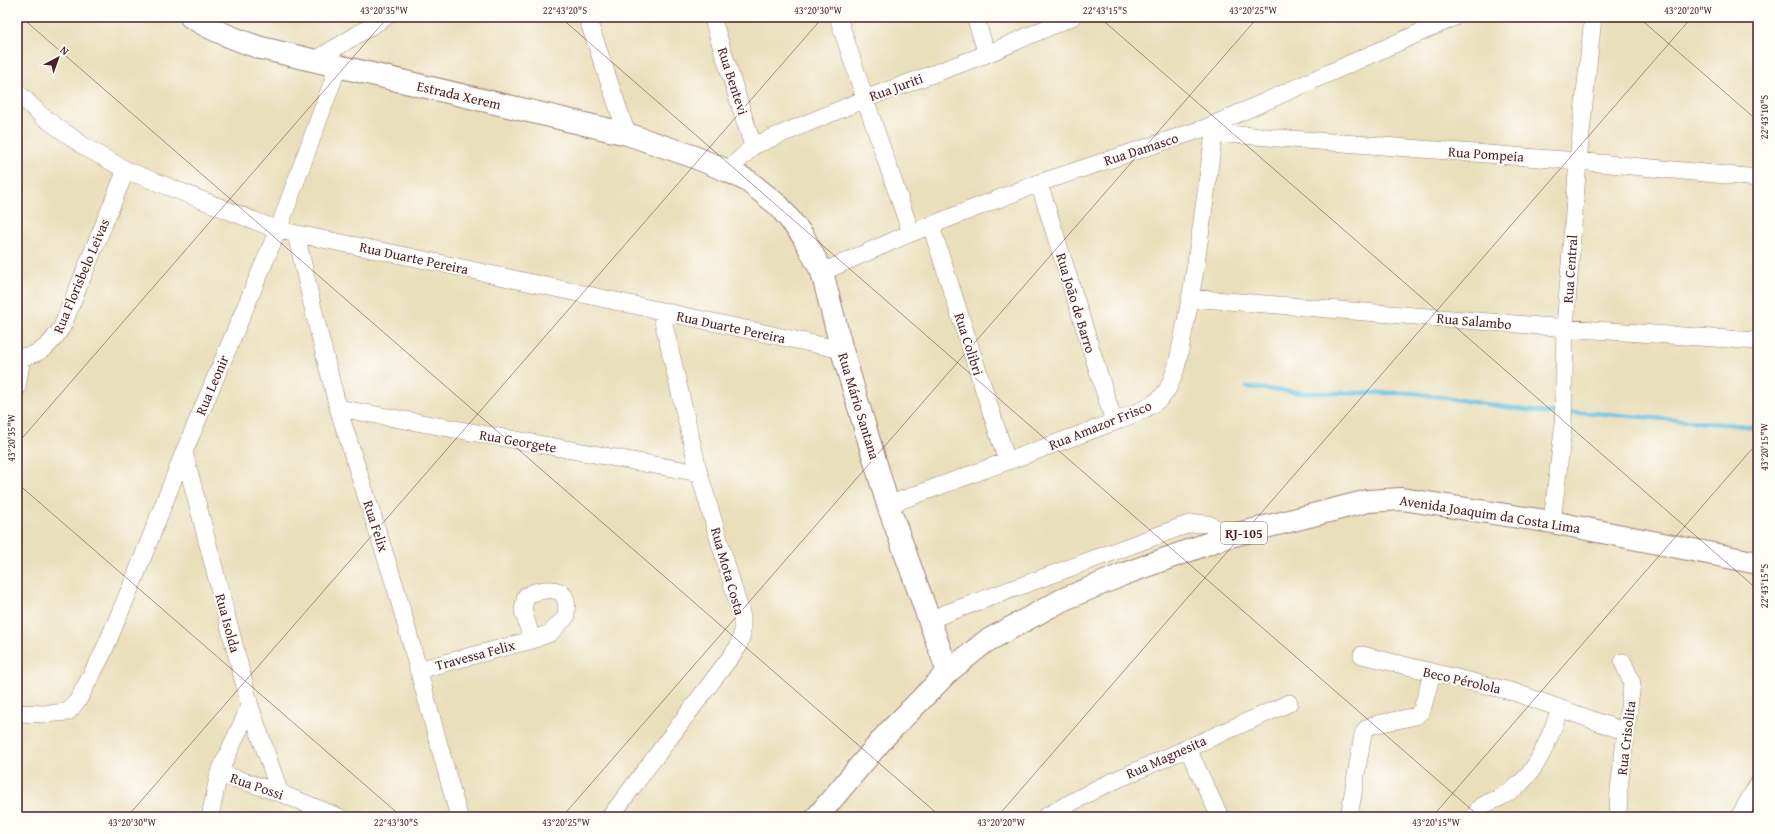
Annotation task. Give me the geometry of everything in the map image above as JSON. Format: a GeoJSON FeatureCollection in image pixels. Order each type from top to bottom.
{"type":"FeatureCollection","features":[{"type":"Feature","properties":{"kind":"street","name":"Estrada Xerem"},"geometry":{"type":"LineString","coordinates":[[191,17],[203,25],[230,37],[261,48],[628,134],[690,155],[728,171]]}},
{"type":"Feature","properties":{"kind":"street"},"geometry":{"type":"LineString","coordinates":[[314,61],[386,17]]}},
{"type":"Feature","properties":{"kind":"street"},"geometry":{"type":"LineString","coordinates":[[587,17],[628,134]]}},
{"type":"Feature","properties":{"kind":"street","name":"Rua Bentevi"},"geometry":{"type":"LineString","coordinates":[[712,17],[754,146]]}},
{"type":"Feature","properties":{"kind":"street"},"geometry":{"type":"LineString","coordinates":[[838,17],[911,232]]}},
{"type":"Feature","properties":{"kind":"street"},"geometry":{"type":"LineString","coordinates":[[975,17],[987,54]]}},
{"type":"Feature","properties":{"kind":"street","name":"Rua Juriti"},"geometry":{"type":"LineString","coordinates":[[728,171],[754,146],[865,99],[987,54],[1072,17]]}},
{"type":"Feature","properties":{"kind":"street","name":"Rua Damasco"},"geometry":{"type":"LineString","coordinates":[[822,272],[911,232],[931,226],[1039,183],[1211,130],[1455,17]]}},
{"type":"Feature","properties":{"kind":"street","name":"Rua Central"},"geometry":{"type":"LineString","coordinates":[[1552,522],[1563,430],[1565,328],[1578,161],[1592,17]]}},
{"type":"Feature","properties":{"kind":"street","name":"Rua Leonir"},"geometry":{"type":"LineString","coordinates":[[17,713],[63,714],[72,709],[102,655],[132,584],[184,452],[278,230],[338,67]]}},
{"type":"Feature","properties":{"kind":"street","name":"Rua Duarte Pereira"},"geometry":{"type":"LineString","coordinates":[[17,92],[42,116],[85,148],[126,170],[278,230],[416,258],[842,350]]}},
{"type":"Feature","properties":{"kind":"street","name":"Rua Pompeia"},"geometry":{"type":"LineString","coordinates":[[1211,130],[1578,161],[1758,178]]}},
{"type":"Feature","properties":{"kind":"street","name":"Rua Amazor Frisco"},"geometry":{"type":"LineString","coordinates":[[888,505],[1114,422],[1150,407],[1160,399],[1167,390],[1176,369],[1190,298],[1211,130]]}},
{"type":"Feature","properties":{"kind":"street","name":"Rua Florisbelo Leivas"},"geometry":{"type":"LineString","coordinates":[[17,388],[19,356],[33,356],[50,345],[62,327],[126,170]]}},
{"type":"Feature","properties":{"kind":"street","name":"Rua Mário Santana"},"geometry":{"type":"LineString","coordinates":[[728,171],[748,181],[779,206],[803,236],[822,272],[842,350],[888,505],[928,620],[948,672]]}},
{"type":"Feature","properties":{"kind":"street","name":"Rua Joāo de Barro"},"geometry":{"type":"LineString","coordinates":[[1039,183],[1114,422]]}},
{"type":"Feature","properties":{"kind":"street","name":"Rua Colibri"},"geometry":{"type":"LineString","coordinates":[[931,226],[1007,461]]}},
{"type":"Feature","properties":{"kind":"street","name":"Rua Felix"},"geometry":{"type":"LineString","coordinates":[[296,234],[338,408],[396,589],[459,817]]}},
{"type":"Feature","properties":{"kind":"street","name":"Rua Salambo"},"geometry":{"type":"LineString","coordinates":[[1190,298],[1565,328],[1758,341]]}},
{"type":"Feature","properties":{"kind":"street","name":"Rua Mota Costa"},"geometry":{"type":"LineString","coordinates":[[610,817],[738,647],[742,634],[742,617],[699,473],[662,312]]}},
{"type":"Feature","properties":{"kind":"street","name":"Rua Georgete"},"geometry":{"type":"LineString","coordinates":[[338,408],[699,473]]}},
{"type":"Feature","properties":{"kind":"street","name":"Rua Isolda"},"geometry":{"type":"LineString","coordinates":[[184,452],[250,706],[280,793]]}},
{"type":"Feature","properties":{"kind":"street","name":"Avenida Joaquim da Costa Lima"},"geometry":{"type":"LineString","coordinates":[[818,817],[886,735],[948,672],[985,642],[1062,600],[1124,574],[1226,538],[1368,501],[1402,499],[1552,522],[1758,562]]}},
{"type":"Feature","properties":{"kind":"street"},"geometry":{"type":"LineString","coordinates":[[928,620],[1188,524],[1205,522],[1216,527],[1226,538]]}},
{"type":"Feature","properties":{"kind":"street","name":"Travessa Felix"},"geometry":{"type":"LineString","coordinates":[[418,670],[532,640]]}},
{"type":"Feature","properties":{"kind":"street","name":"Beco Pérolola"},"geometry":{"type":"LineString","coordinates":[[1362,655],[1514,692],[1560,710],[1626,732]]}},
{"type":"Feature","properties":{"kind":"street","name":"Rua Crisolita"},"geometry":{"type":"LineString","coordinates":[[1618,817],[1632,682],[1623,662]]}},
{"type":"Feature","properties":{"kind":"street"},"geometry":{"type":"LineString","coordinates":[[1349,817],[1363,734],[1367,728],[1373,725],[1416,716],[1419,714],[1422,710],[1432,673]]}},
{"type":"Feature","properties":{"kind":"street","name":"Rua Magnesita"},"geometry":{"type":"LineString","coordinates":[[1045,817],[1098,788],[1187,747],[1289,703]]}},
{"type":"Feature","properties":{"kind":"street"},"geometry":{"type":"LineString","coordinates":[[210,817],[219,773],[250,706]]}},
{"type":"Feature","properties":{"kind":"street"},"geometry":{"type":"LineString","coordinates":[[1475,817],[1478,808],[1484,803],[1498,799],[1517,787],[1539,761],[1560,710]]}},
{"type":"Feature","properties":{"kind":"street"},"geometry":{"type":"LineString","coordinates":[[1187,747],[1220,817]]}},
{"type":"Feature","properties":{"kind":"street","name":"Rua Possi"},"geometry":{"type":"LineString","coordinates":[[219,773],[280,793],[339,817]]}},
{"type":"Feature","properties":{"kind":"street"},"geometry":{"type":"LineString","coordinates":[[1739,817],[1758,784]]}},
{"type":"Feature","properties":{"kind":"waterway"},"geometry":{"type":"LineString","coordinates":[[1247,387],[1303,393],[1414,393],[1545,413],[1560,413]]}},
{"type":"Feature","properties":{"kind":"waterway"},"geometry":{"type":"LineString","coordinates":[[1567,413],[1595,413],[1758,427]]}}]}
